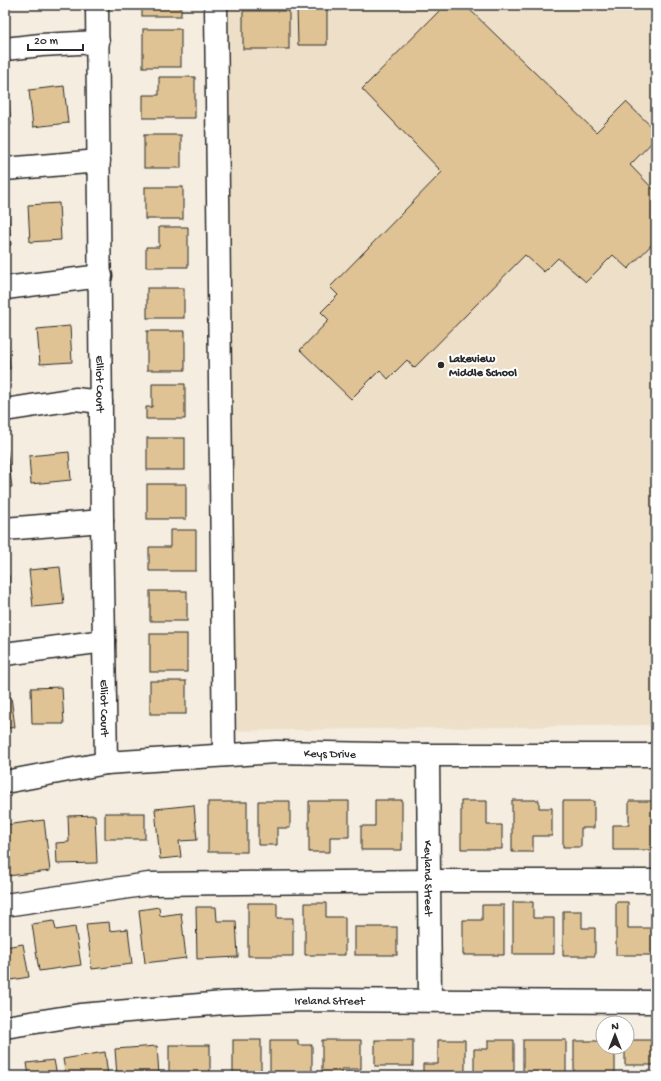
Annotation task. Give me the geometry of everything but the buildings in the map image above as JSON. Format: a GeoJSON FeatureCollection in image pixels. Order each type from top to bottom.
{"type":"FeatureCollection","features":[{"type":"Feature","properties":{"kind":"street","name":"Elliot Court"},"geometry":{"type":"LineString","coordinates":[[97,5],[106,762]]}},
{"type":"Feature","properties":{"kind":"street"},"geometry":{"type":"LineString","coordinates":[[216,5],[224,756]]}},
{"type":"Feature","properties":{"kind":"street"},"geometry":{"type":"LineString","coordinates":[[5,49],[41,45],[98,42]]}},
{"type":"Feature","properties":{"kind":"street"},"geometry":{"type":"LineString","coordinates":[[5,169],[99,161]]}},
{"type":"Feature","properties":{"kind":"street"},"geometry":{"type":"LineString","coordinates":[[5,288],[101,276]]}},
{"type":"Feature","properties":{"kind":"street"},"geometry":{"type":"LineString","coordinates":[[5,410],[75,399],[101,402]]}},
{"type":"Feature","properties":{"kind":"street"},"geometry":{"type":"LineString","coordinates":[[5,529],[102,521]]}},
{"type":"Feature","properties":{"kind":"street"},"geometry":{"type":"LineString","coordinates":[[5,654],[104,641]]}},
{"type":"Feature","properties":{"kind":"street","name":"Keys Drive"},"geometry":{"type":"LineString","coordinates":[[5,782],[106,762],[276,752],[428,755],[656,755]]}},
{"type":"Feature","properties":{"kind":"street","name":"Keyland Street"},"geometry":{"type":"LineString","coordinates":[[428,755],[430,1000]]}},
{"type":"Feature","properties":{"kind":"street"},"geometry":{"type":"LineString","coordinates":[[5,905],[149,884],[429,881],[656,881]]}},
{"type":"Feature","properties":{"kind":"street","name":"Ireland Street"},"geometry":{"type":"LineString","coordinates":[[5,1027],[80,1015],[224,1003],[302,1000],[656,1002]]}},
{"type":"Feature","properties":{"kind":"shaded area","name":"Lakeview Middle School"},"geometry":{"type":"Polygon","coordinates":[[[223,5],[656,5],[656,725],[230,731],[223,5]]]}},
{"type":"Feature","properties":{"kind":"place","name":"Lakeview Middle School"},"geometry":{"type":"Point","coordinates":[441,365]}}]}
